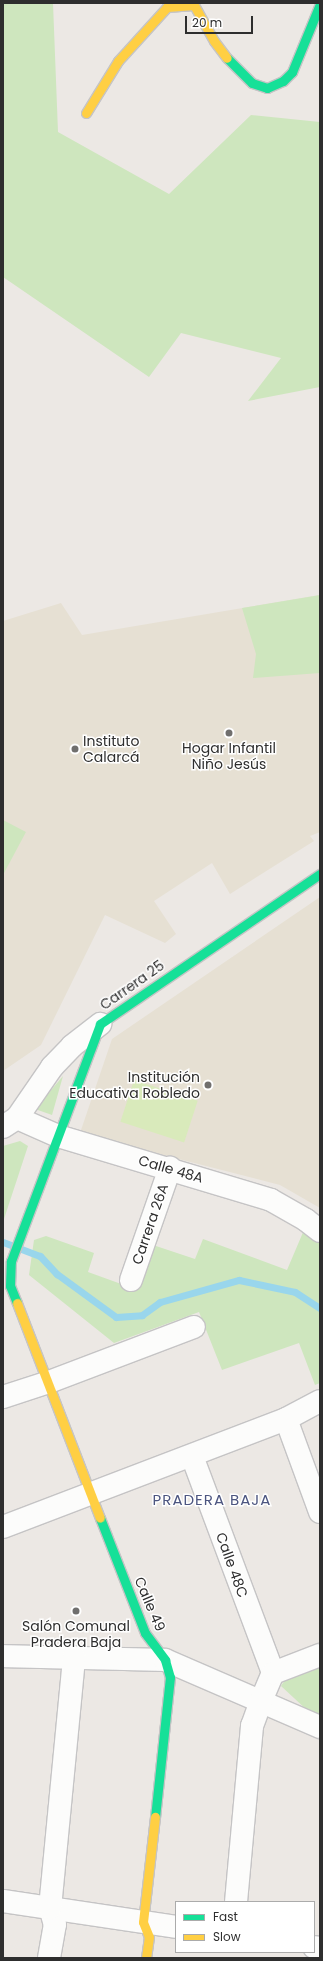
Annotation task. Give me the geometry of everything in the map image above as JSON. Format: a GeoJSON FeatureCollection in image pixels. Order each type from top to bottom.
{"type":"FeatureCollection","features":[{"type":"Feature","properties":{"kind":"street"},"geometry":{"type":"LineString","coordinates":[[86,113],[118,61],[167,7],[196,4],[214,41],[238,71],[252,83],[267,88],[283,81],[292,72],[320,4]]}},
{"type":"Feature","properties":{"kind":"street","name":"Carrera 25"},"geometry":{"type":"LineString","coordinates":[[7,1282],[11,1261],[100,1024],[320,874]]}},
{"type":"Feature","properties":{"kind":"street"},"geometry":{"type":"LineString","coordinates":[[10,1123],[52,1067],[72,1046],[100,1024]]}},
{"type":"Feature","properties":{"kind":"street","name":"Calle 48A"},"geometry":{"type":"LineString","coordinates":[[10,1123],[170,1168],[271,1200],[306,1220],[320,1231]]}},
{"type":"Feature","properties":{"kind":"street","name":"Carrera 26A"},"geometry":{"type":"LineString","coordinates":[[131,1280],[170,1168]]}},
{"type":"Feature","properties":{"kind":"street","name":"Calle 49"},"geometry":{"type":"LineString","coordinates":[[7,1282],[49,1382],[145,1633],[165,1660],[170,1677],[143,1922],[149,1937],[146,1958]]}},
{"type":"Feature","properties":{"kind":"street"},"geometry":{"type":"LineString","coordinates":[[3,1397],[49,1382],[194,1327]]}},
{"type":"Feature","properties":{"kind":"street"},"geometry":{"type":"LineString","coordinates":[[3,1527],[91,1491],[192,1456],[286,1419],[320,1401]]}},
{"type":"Feature","properties":{"kind":"street"},"geometry":{"type":"LineString","coordinates":[[286,1419],[320,1512]]}},
{"type":"Feature","properties":{"kind":"street","name":"Calle 48C"},"geometry":{"type":"LineString","coordinates":[[192,1456],[273,1673]]}},
{"type":"Feature","properties":{"kind":"street"},"geometry":{"type":"LineString","coordinates":[[236,1901],[252,1726],[273,1673],[320,1655]]}},
{"type":"Feature","properties":{"kind":"street"},"geometry":{"type":"LineString","coordinates":[[3,1656],[165,1660],[320,1727]]}},
{"type":"Feature","properties":{"kind":"street"},"geometry":{"type":"LineString","coordinates":[[49,1958],[55,1925],[50,1908],[74,1657]]}},
{"type":"Feature","properties":{"kind":"street"},"geometry":{"type":"LineString","coordinates":[[3,1901],[175,1927]]}},
{"type":"Feature","properties":{"kind":"shaded area"},"geometry":{"type":"Polygon","coordinates":[[[320,595],[320,832],[310,836],[314,841],[230,894],[212,863],[154,901],[176,934],[165,943],[105,915],[41,1045],[3,1071],[3,621],[61,603],[82,635],[320,595]]]}},
{"type":"Feature","properties":{"kind":"shaded area","name":"Institución Educativa Robledo"},"geometry":{"type":"Polygon","coordinates":[[[320,897],[320,1208],[280,1185],[89,1136],[81,1130],[112,1039],[320,897]]]}},
{"type":"Feature","properties":{"kind":"green space"},"geometry":{"type":"Polygon","coordinates":[[[3,3],[53,3],[58,132],[169,194],[251,115],[320,122],[320,387],[248,401],[281,358],[181,333],[149,377],[3,277],[3,3]]]}},
{"type":"Feature","properties":{"kind":"green space"},"geometry":{"type":"Polygon","coordinates":[[[320,595],[320,673],[253,678],[256,654],[242,608],[320,595]]]}},
{"type":"Feature","properties":{"kind":"green space"},"geometry":{"type":"Polygon","coordinates":[[[3,820],[26,832],[3,875],[3,820]]]}},
{"type":"Feature","properties":{"kind":"green space"},"geometry":{"type":"Polygon","coordinates":[[[63,1076],[52,1115],[35,1109],[63,1076]]]}},
{"type":"Feature","properties":{"kind":"green space"},"geometry":{"type":"Polygon","coordinates":[[[134,1080],[198,1101],[184,1143],[120,1122],[134,1080]]]}},
{"type":"Feature","properties":{"kind":"green space"},"geometry":{"type":"Polygon","coordinates":[[[20,1141],[28,1146],[3,1222],[3,1146],[20,1141]]]}},
{"type":"Feature","properties":{"kind":"green space"},"geometry":{"type":"Polygon","coordinates":[[[304,1230],[320,1244],[320,1383],[315,1385],[299,1343],[222,1370],[199,1312],[114,1343],[29,1275],[34,1240],[46,1236],[94,1253],[88,1272],[135,1289],[153,1245],[195,1259],[203,1239],[287,1270],[304,1230]]]}},
{"type":"Feature","properties":{"kind":"green space"},"geometry":{"type":"Polygon","coordinates":[[[320,1666],[320,1716],[308,1711],[281,1686],[287,1677],[320,1666]]]}},
{"type":"Feature","properties":{"kind":"waterway"},"geometry":{"type":"LineString","coordinates":[[3,1242],[40,1256],[57,1274],[116,1317],[142,1315],[160,1302],[239,1280],[295,1292],[320,1308]]}},
{"type":"Feature","properties":{"kind":"traffic: fast"},"geometry":{"type":"LineString","coordinates":[[227,58],[252,83],[267,88],[283,81],[292,72],[320,4]]}},
{"type":"Feature","properties":{"kind":"traffic: fast"},"geometry":{"type":"LineString","coordinates":[[17,1303],[10,1286],[11,1261],[100,1024],[320,874]]}},
{"type":"Feature","properties":{"kind":"traffic: fast"},"geometry":{"type":"LineString","coordinates":[[100,1518],[145,1633],[165,1660],[170,1677],[155,1817]]}},
{"type":"Feature","properties":{"kind":"traffic: slow"},"geometry":{"type":"LineString","coordinates":[[86,113],[118,61],[167,7],[194,5],[214,41],[227,58]]}},
{"type":"Feature","properties":{"kind":"traffic: slow"},"geometry":{"type":"LineString","coordinates":[[17,1303],[100,1518]]}},
{"type":"Feature","properties":{"kind":"traffic: slow"},"geometry":{"type":"LineString","coordinates":[[146,1958],[149,1937],[143,1922],[155,1817]]}},
{"type":"Feature","properties":{"kind":"place","name":"Hogar Infantil Niño Jesús"},"geometry":{"type":"Point","coordinates":[229,733]}},
{"type":"Feature","properties":{"kind":"place","name":"Instituto Calarcá"},"geometry":{"type":"Point","coordinates":[75,749]}},
{"type":"Feature","properties":{"kind":"place","name":"Institución Educativa Robledo"},"geometry":{"type":"Point","coordinates":[208,1085]}},
{"type":"Feature","properties":{"kind":"place","name":"Salón Comunal Pradera Baja"},"geometry":{"type":"Point","coordinates":[76,1611]}},
{"type":"Feature","properties":{"kind":"district","name":"PRADERA BAJA"},"geometry":{"type":"Point","coordinates":[212,1500]}}]}
